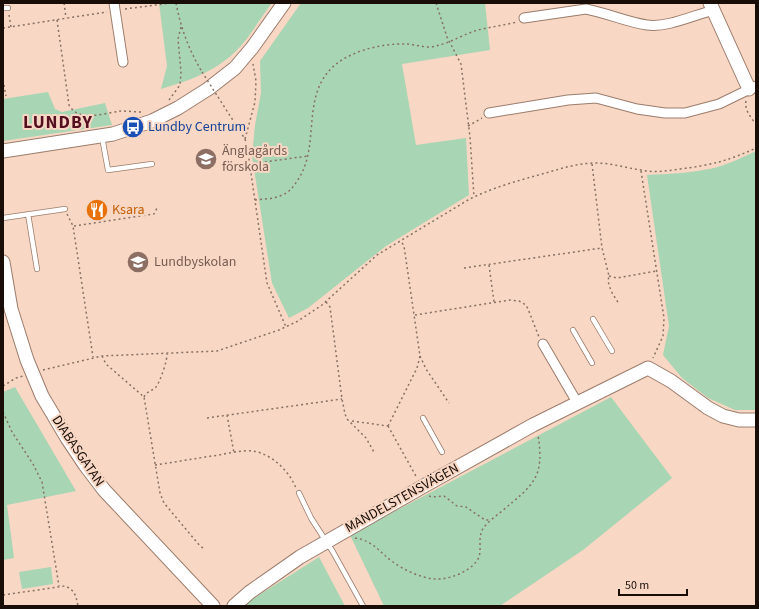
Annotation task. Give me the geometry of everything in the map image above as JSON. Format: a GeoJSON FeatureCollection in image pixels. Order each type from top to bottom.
{"type":"FeatureCollection","features":[{"type":"Feature","properties":{"kind":"street"},"geometry":{"type":"LineString","coordinates":[[3,151],[113,134],[152,121],[178,108],[208,89],[235,68],[252,48],[284,3]]}},
{"type":"Feature","properties":{"kind":"street"},"geometry":{"type":"LineString","coordinates":[[490,113],[568,100],[596,98],[638,109],[665,113],[685,113],[719,104],[753,87],[712,6],[677,21],[649,26],[586,9],[524,18]]}},
{"type":"Feature","properties":{"kind":"street"},"geometry":{"type":"LineString","coordinates":[[114,7],[123,62]]}},
{"type":"Feature","properties":{"kind":"street","name":"DIABASGATAN"},"geometry":{"type":"LineString","coordinates":[[3,262],[11,309],[27,360],[42,396],[67,438],[104,490],[213,606]]}},
{"type":"Feature","properties":{"kind":"street"},"geometry":{"type":"LineString","coordinates":[[543,344],[578,404]]}},
{"type":"Feature","properties":{"kind":"street"},"geometry":{"type":"LineString","coordinates":[[648,368],[677,385],[708,408],[723,416],[739,420],[756,420]]}},
{"type":"Feature","properties":{"kind":"street","name":"MANDELSTENSVÄGEN"},"geometry":{"type":"LineString","coordinates":[[234,606],[250,592],[300,557],[422,486],[533,425],[648,368]]}},
{"type":"Feature","properties":{"kind":"lane"},"geometry":{"type":"LineString","coordinates":[[102,135],[108,170],[152,164]]}},
{"type":"Feature","properties":{"kind":"lane"},"geometry":{"type":"LineString","coordinates":[[3,218],[65,209]]}},
{"type":"Feature","properties":{"kind":"lane"},"geometry":{"type":"LineString","coordinates":[[28,214],[37,269]]}},
{"type":"Feature","properties":{"kind":"lane"},"geometry":{"type":"LineString","coordinates":[[593,319],[612,351]]}},
{"type":"Feature","properties":{"kind":"lane"},"geometry":{"type":"LineString","coordinates":[[573,330],[592,363]]}},
{"type":"Feature","properties":{"kind":"lane"},"geometry":{"type":"LineString","coordinates":[[423,418],[442,452]]}},
{"type":"Feature","properties":{"kind":"lane"},"geometry":{"type":"LineString","coordinates":[[299,493],[311,518],[363,606]]}},
{"type":"Feature","properties":{"kind":"path"},"geometry":{"type":"LineString","coordinates":[[64,3],[66,18]]}},
{"type":"Feature","properties":{"kind":"path"},"geometry":{"type":"LineString","coordinates":[[3,28],[57,20],[114,7],[170,3]]}},
{"type":"Feature","properties":{"kind":"path"},"geometry":{"type":"LineString","coordinates":[[176,3],[181,27],[188,46],[202,72],[245,139],[267,284],[286,327]]}},
{"type":"Feature","properties":{"kind":"path"},"geometry":{"type":"LineString","coordinates":[[436,3],[449,41],[461,64],[474,197]]}},
{"type":"Feature","properties":{"kind":"path"},"geometry":{"type":"LineString","coordinates":[[255,200],[273,198],[290,191],[304,170],[308,156],[317,91],[322,81],[334,65],[352,54],[385,46],[403,44],[430,47],[435,46],[478,30],[516,22],[524,18]]}},
{"type":"Feature","properties":{"kind":"path"},"geometry":{"type":"LineString","coordinates":[[57,20],[70,105],[73,111],[79,115],[86,116],[122,111],[144,112]]}},
{"type":"Feature","properties":{"kind":"path"},"geometry":{"type":"LineString","coordinates":[[168,101],[180,85],[181,72],[178,39],[181,27]]}},
{"type":"Feature","properties":{"kind":"path"},"geometry":{"type":"LineString","coordinates":[[245,139],[255,102],[256,81],[253,62]]}},
{"type":"Feature","properties":{"kind":"path"},"geometry":{"type":"LineString","coordinates":[[3,80],[6,96]]}},
{"type":"Feature","properties":{"kind":"path"},"geometry":{"type":"LineString","coordinates":[[753,87],[745,105],[756,124]]}},
{"type":"Feature","properties":{"kind":"path"},"geometry":{"type":"LineString","coordinates":[[468,126],[490,113]]}},
{"type":"Feature","properties":{"kind":"path"},"geometry":{"type":"LineString","coordinates":[[38,372],[92,357],[217,350],[286,327],[326,302],[378,255],[401,240],[474,197],[524,178],[572,165],[592,163],[618,165],[641,171],[670,171],[711,165],[756,148]]}},
{"type":"Feature","properties":{"kind":"path"},"geometry":{"type":"LineString","coordinates":[[250,164],[308,156]]}},
{"type":"Feature","properties":{"kind":"path"},"geometry":{"type":"LineString","coordinates":[[592,163],[602,248],[609,276],[609,286],[619,304]]}},
{"type":"Feature","properties":{"kind":"path"},"geometry":{"type":"LineString","coordinates":[[641,171],[664,318],[664,328],[660,345],[648,368]]}},
{"type":"Feature","properties":{"kind":"path"},"geometry":{"type":"LineString","coordinates":[[73,226],[154,214],[158,206]]}},
{"type":"Feature","properties":{"kind":"path"},"geometry":{"type":"LineString","coordinates":[[65,209],[73,226],[92,357]]}},
{"type":"Feature","properties":{"kind":"path"},"geometry":{"type":"LineString","coordinates":[[401,240],[404,246],[420,356],[426,369],[449,403]]}},
{"type":"Feature","properties":{"kind":"path"},"geometry":{"type":"LineString","coordinates":[[464,268],[602,248]]}},
{"type":"Feature","properties":{"kind":"path"},"geometry":{"type":"LineString","coordinates":[[489,265],[494,302]]}},
{"type":"Feature","properties":{"kind":"path"},"geometry":{"type":"LineString","coordinates":[[609,276],[617,278],[657,271]]}},
{"type":"Feature","properties":{"kind":"path"},"geometry":{"type":"LineString","coordinates":[[415,315],[494,302],[510,300],[519,301],[526,305],[543,344]]}},
{"type":"Feature","properties":{"kind":"path"},"geometry":{"type":"LineString","coordinates":[[326,302],[330,307],[345,414],[347,419],[366,438],[374,452]]}},
{"type":"Feature","properties":{"kind":"path"},"geometry":{"type":"LineString","coordinates":[[167,353],[168,359],[155,388],[146,392],[144,397],[154,465],[164,504],[200,546],[205,549]]}},
{"type":"Feature","properties":{"kind":"path"},"geometry":{"type":"LineString","coordinates":[[102,356],[106,364],[144,397]]}},
{"type":"Feature","properties":{"kind":"path"},"geometry":{"type":"LineString","coordinates":[[388,426],[417,368],[420,356]]}},
{"type":"Feature","properties":{"kind":"path"},"geometry":{"type":"LineString","coordinates":[[3,386],[16,378],[26,375]]}},
{"type":"Feature","properties":{"kind":"path"},"geometry":{"type":"LineString","coordinates":[[207,418],[342,399]]}},
{"type":"Feature","properties":{"kind":"path"},"geometry":{"type":"LineString","coordinates":[[3,412],[12,432],[33,464],[42,482],[59,586]]}},
{"type":"Feature","properties":{"kind":"path"},"geometry":{"type":"LineString","coordinates":[[227,415],[234,452]]}},
{"type":"Feature","properties":{"kind":"path"},"geometry":{"type":"LineString","coordinates":[[350,421],[388,426]]}},
{"type":"Feature","properties":{"kind":"path"},"geometry":{"type":"LineString","coordinates":[[338,535],[370,542],[393,562],[407,570],[434,579],[449,578],[463,572],[476,561],[479,556],[480,536],[483,528],[521,494],[535,478],[540,467],[541,457],[538,436],[533,425]]}},
{"type":"Feature","properties":{"kind":"path"},"geometry":{"type":"LineString","coordinates":[[388,426],[426,495],[432,497],[444,496],[457,506],[466,507],[485,520],[491,520]]}},
{"type":"Feature","properties":{"kind":"path"},"geometry":{"type":"LineString","coordinates":[[154,465],[234,452],[253,451],[266,455],[284,469],[290,476],[299,493]]}},
{"type":"Feature","properties":{"kind":"path"},"geometry":{"type":"LineString","coordinates":[[3,595],[66,586],[71,588],[76,594],[78,606]]}},
{"type":"Feature","properties":{"kind":"green space"},"geometry":{"type":"Polygon","coordinates":[[[159,3],[272,3],[239,48],[222,63],[203,74],[161,89],[167,66],[159,3]]]}},
{"type":"Feature","properties":{"kind":"green space"},"geometry":{"type":"Polygon","coordinates":[[[301,3],[485,3],[490,50],[402,64],[416,145],[466,138],[469,195],[386,246],[308,308],[289,318],[272,283],[252,156],[255,125],[261,93],[260,61],[301,3]]]}},
{"type":"Feature","properties":{"kind":"green space"},"geometry":{"type":"Polygon","coordinates":[[[48,92],[55,109],[62,112],[105,103],[112,125],[3,141],[3,99],[48,92]]]}},
{"type":"Feature","properties":{"kind":"green space"},"geometry":{"type":"Polygon","coordinates":[[[756,151],[756,410],[735,410],[708,398],[682,378],[663,355],[669,326],[647,175],[715,168],[756,151]]]}},
{"type":"Feature","properties":{"kind":"green space"},"geometry":{"type":"Polygon","coordinates":[[[15,387],[76,491],[7,505],[14,558],[3,560],[3,392],[15,387]]]}},
{"type":"Feature","properties":{"kind":"green space"},"geometry":{"type":"Polygon","coordinates":[[[611,397],[672,478],[583,550],[500,606],[384,606],[350,535],[611,397]]]}},
{"type":"Feature","properties":{"kind":"green space"},"geometry":{"type":"Polygon","coordinates":[[[319,557],[345,606],[244,606],[245,604],[319,557]]]}},
{"type":"Feature","properties":{"kind":"green space"},"geometry":{"type":"Polygon","coordinates":[[[51,567],[53,584],[22,589],[19,572],[51,567]]]}},
{"type":"Feature","properties":{"kind":"place","name":"Lundby Centrum"},"geometry":{"type":"Point","coordinates":[133,127]}},
{"type":"Feature","properties":{"kind":"place","name":"Änglagårds förskola"},"geometry":{"type":"Point","coordinates":[206,159]}},
{"type":"Feature","properties":{"kind":"place","name":"Ksara"},"geometry":{"type":"Point","coordinates":[97,210]}},
{"type":"Feature","properties":{"kind":"place","name":"Lundbyskolan"},"geometry":{"type":"Point","coordinates":[138,262]}},
{"type":"Feature","properties":{"kind":"district","name":"LUNDBY"},"geometry":{"type":"Point","coordinates":[58,122]}}]}
